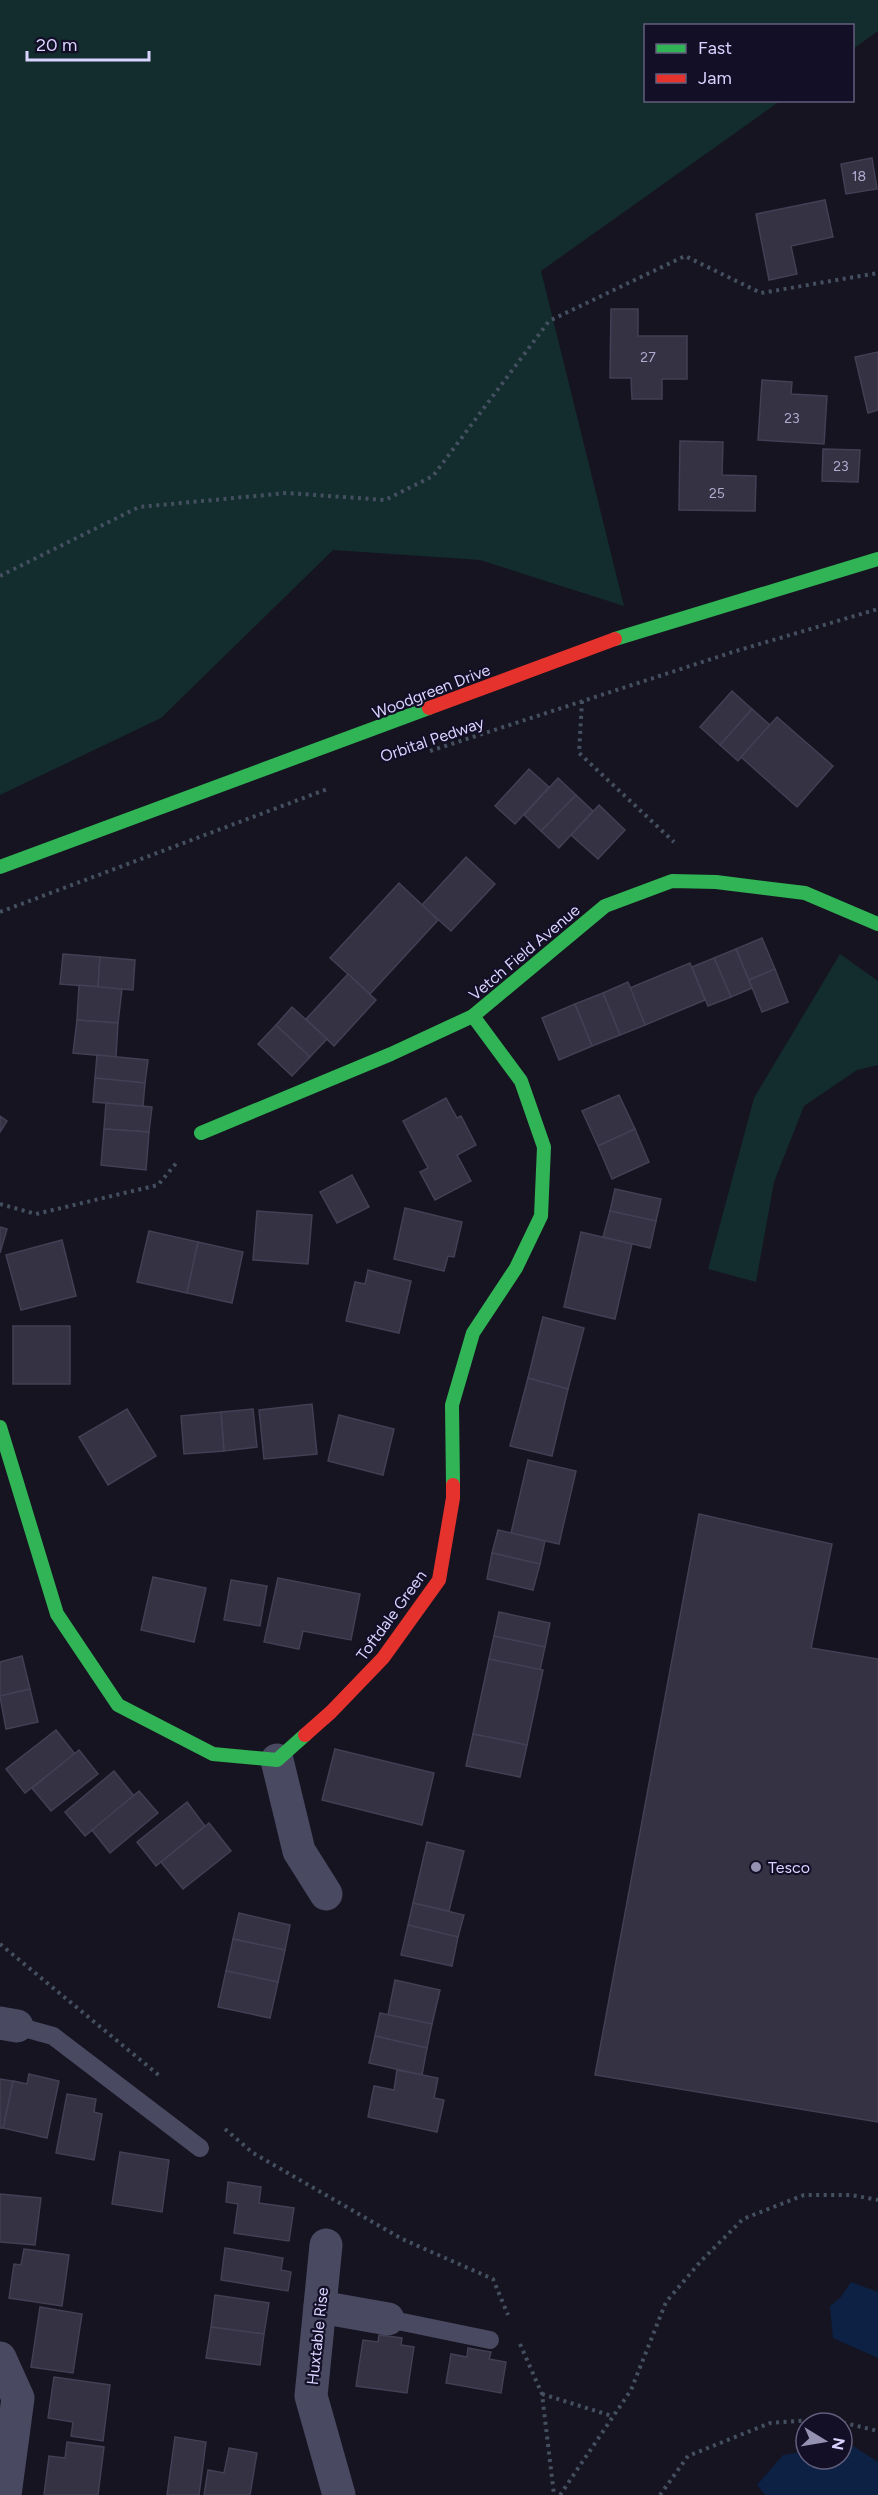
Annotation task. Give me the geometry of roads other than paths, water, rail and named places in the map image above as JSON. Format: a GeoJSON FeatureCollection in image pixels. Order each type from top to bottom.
{"type":"FeatureCollection","features":[{"type":"Feature","properties":{"kind":"street","name":"Woodgreen Drive"},"geometry":{"type":"LineString","coordinates":[[0,867],[629,634],[878,559]]}},
{"type":"Feature","properties":{"kind":"street","name":"Vetch Field Avenue"},"geometry":{"type":"LineString","coordinates":[[201,1134],[391,1054],[472,1016],[605,906],[672,881],[716,882],[805,893],[878,924]]}},
{"type":"Feature","properties":{"kind":"street","name":"Toftdale Green"},"geometry":{"type":"LineString","coordinates":[[277,1760],[331,1712],[383,1658],[439,1580],[453,1498],[452,1405],[473,1333],[516,1268],[541,1216],[544,1147],[521,1081],[472,1016]]}},
{"type":"Feature","properties":{"kind":"street"},"geometry":{"type":"LineString","coordinates":[[0,1427],[57,1614],[118,1705],[213,1754],[277,1760],[299,1851],[327,1894]]}},
{"type":"Feature","properties":{"kind":"street","name":"Huxtable Rise"},"geometry":{"type":"LineString","coordinates":[[326,2245],[311,2396],[339,2495]]}},
{"type":"Feature","properties":{"kind":"street"},"geometry":{"type":"LineString","coordinates":[[320,2307],[388,2319]]}},
{"type":"Feature","properties":{"kind":"street"},"geometry":{"type":"LineString","coordinates":[[0,2358],[18,2398],[5,2495]]}},
{"type":"Feature","properties":{"kind":"lane"},"geometry":{"type":"LineString","coordinates":[[8,2024],[53,2036],[200,2148]]}},
{"type":"Feature","properties":{"kind":"lane"},"geometry":{"type":"LineString","coordinates":[[388,2319],[490,2340]]}},
{"type":"Feature","properties":{"kind":"water"},"geometry":{"type":"Polygon","coordinates":[[[851,2282],[878,2292],[878,2358],[833,2338],[830,2306],[841,2297],[851,2282]]]}},
{"type":"Feature","properties":{"kind":"water"},"geometry":{"type":"Polygon","coordinates":[[[854,2447],[878,2462],[878,2495],[765,2495],[757,2485],[783,2455],[794,2453],[794,2471],[854,2471],[854,2447]]]}},
{"type":"Feature","properties":{"kind":"place","name":"Tesco"},"geometry":{"type":"Point","coordinates":[756,1867]}}]}
